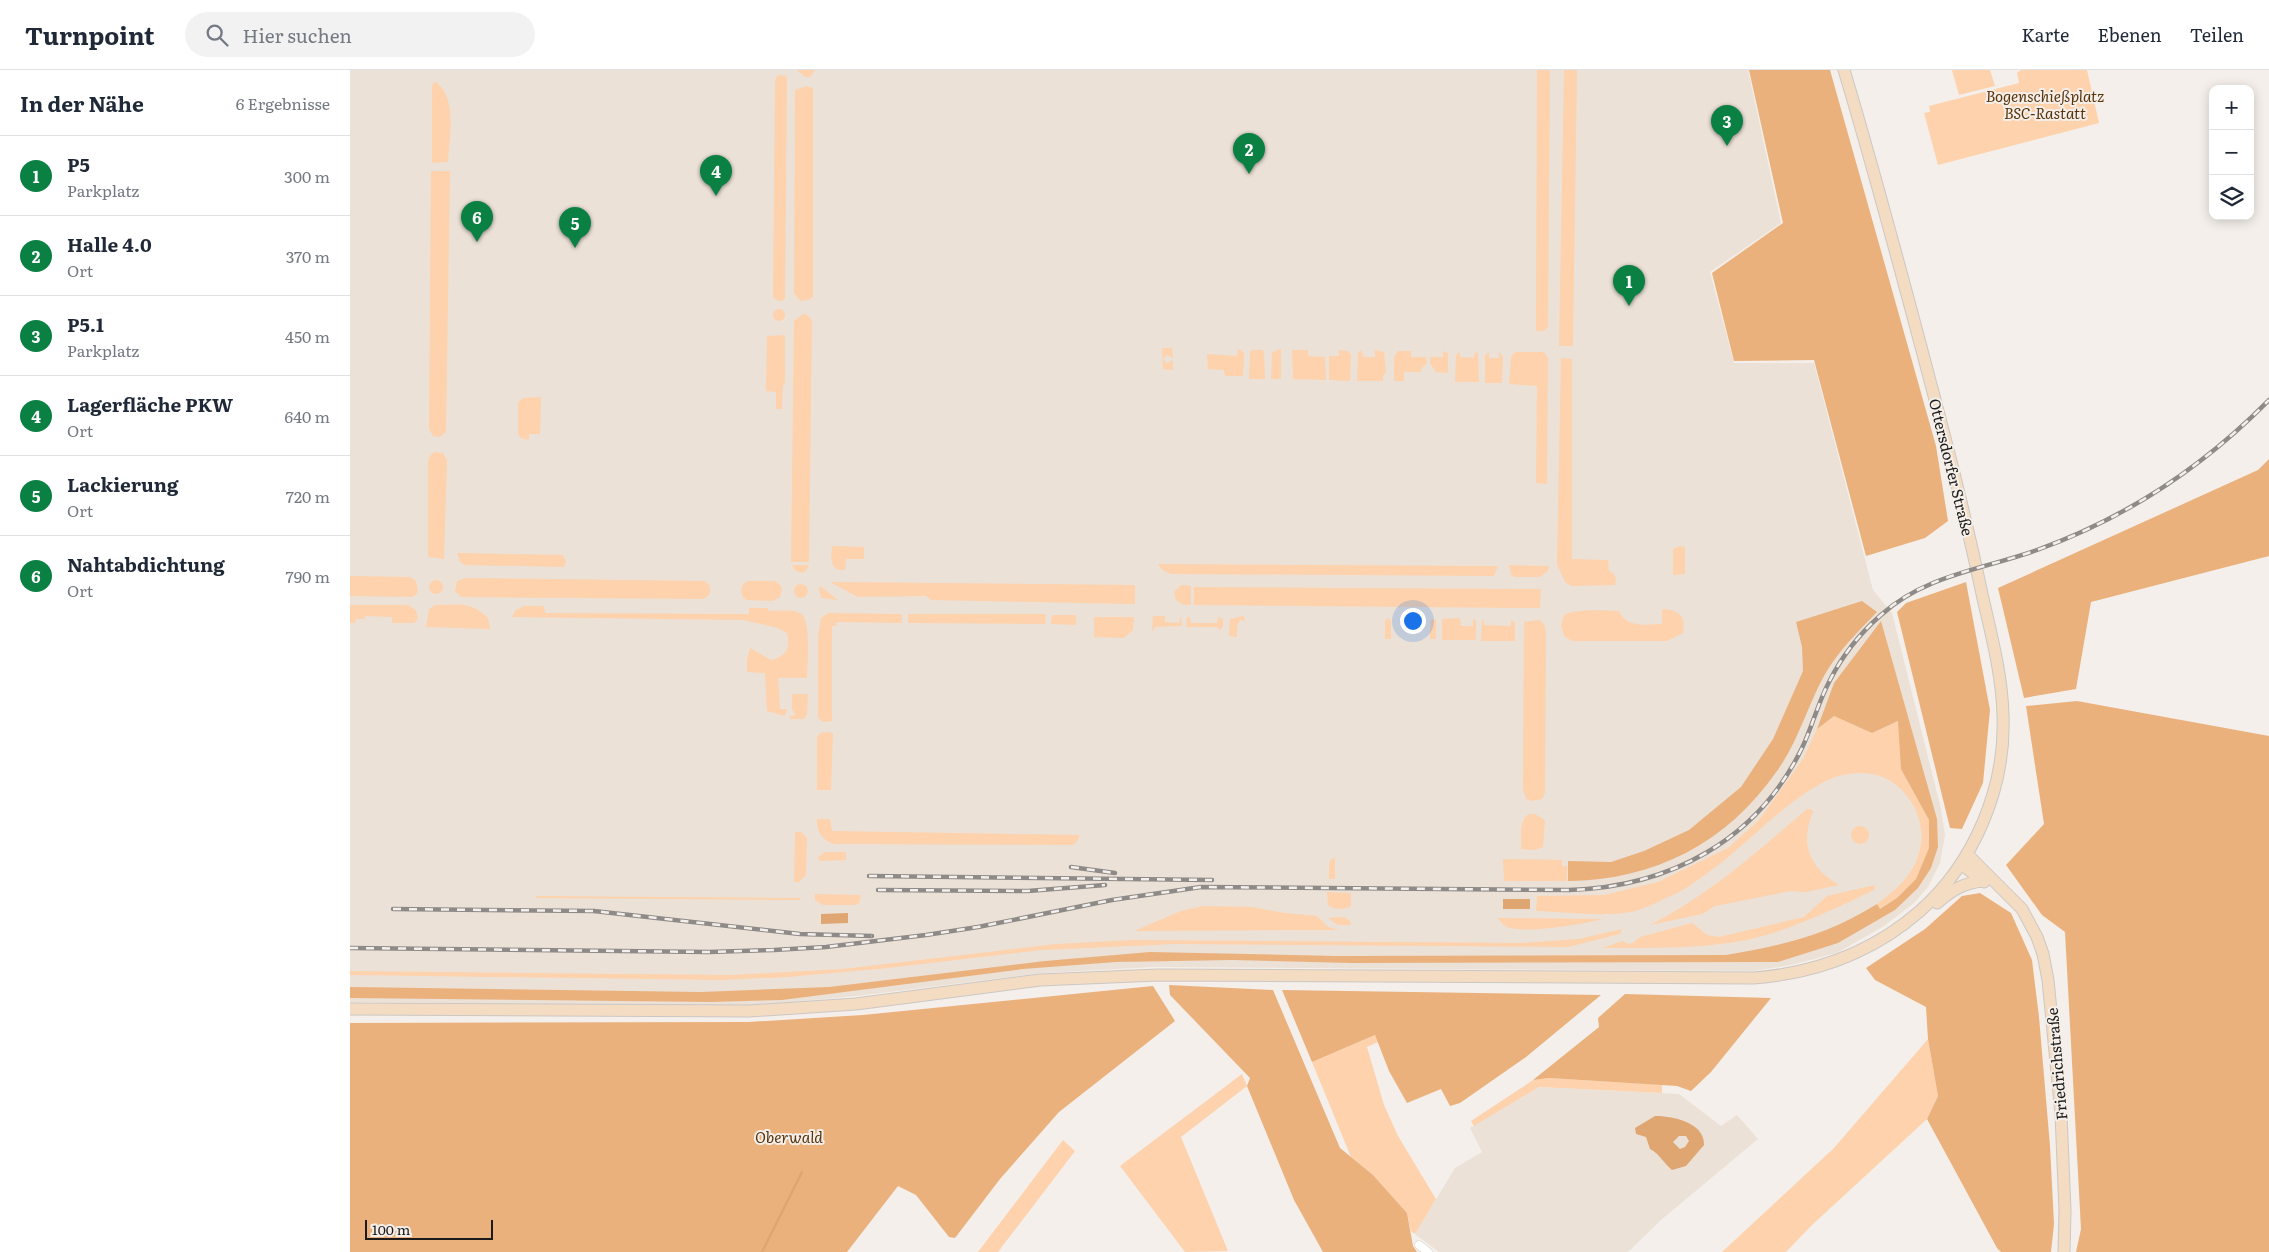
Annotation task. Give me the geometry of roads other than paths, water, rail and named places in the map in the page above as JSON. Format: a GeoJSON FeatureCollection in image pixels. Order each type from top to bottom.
{"type":"FeatureCollection","features":[{"type":"Feature","properties":{"kind":"street","name":"Ottersdorfer Straße"},"geometry":{"type":"LineString","coordinates":[[1844,70],[1879,187],[1946,442],[1977,568],[1998,669],[2003,715],[2002,746],[1998,776],[1981,828],[1964,859],[1946,885],[1905,924]]}},
{"type":"Feature","properties":{"kind":"street","name":"Friedrichstraße"},"geometry":{"type":"LineString","coordinates":[[1964,859],[1983,881],[2002,890]]}},
{"type":"Feature","properties":{"kind":"street","name":"Friedrichstraße"},"geometry":{"type":"LineString","coordinates":[[1964,859],[2022,909],[2043,954],[2048,980],[2064,1167],[2064,1252]]}},
{"type":"Feature","properties":{"kind":"street"},"geometry":{"type":"LineString","coordinates":[[350,1009],[758,1011],[856,1004],[1040,980],[1158,975],[1754,978],[1810,970],[1839,961],[1863,950],[1905,924],[1924,917],[1958,886],[1965,883],[1983,881]]}},
{"type":"Feature","properties":{"kind":"street"},"geometry":{"type":"LineString","coordinates":[[1418,1245],[1428,1252]]}},
{"type":"Feature","properties":{"kind":"waterway"},"geometry":{"type":"LineString","coordinates":[[762,1252],[802,1172]]}},
{"type":"Feature","properties":{"kind":"railway"},"geometry":{"type":"LineString","coordinates":[[350,948],[709,952],[774,950],[826,947],[926,935],[978,927],[1112,900],[1201,887],[1569,890],[1606,887],[1641,880],[1675,868],[1706,853],[1735,833],[1761,809],[1783,781],[1802,748],[1825,690],[1845,654],[1865,630],[1898,602],[1936,582],[2017,557],[2070,537],[2132,506],[2190,468],[2244,424],[2269,400]]}},
{"type":"Feature","properties":{"kind":"railway"},"geometry":{"type":"LineString","coordinates":[[1071,867],[1115,873]]}},
{"type":"Feature","properties":{"kind":"railway"},"geometry":{"type":"LineString","coordinates":[[869,876],[1212,880]]}},
{"type":"Feature","properties":{"kind":"railway"},"geometry":{"type":"LineString","coordinates":[[878,890],[1028,891],[1105,885]]}},
{"type":"Feature","properties":{"kind":"railway"},"geometry":{"type":"LineString","coordinates":[[393,909],[594,911],[800,934],[872,936]]}},
{"type":"Feature","properties":{"kind":"place","name":"P5.1"},"geometry":{"type":"Point","coordinates":[1727,146]}},
{"type":"Feature","properties":{"kind":"place","name":"Halle 4.0"},"geometry":{"type":"Point","coordinates":[1249,174]}},
{"type":"Feature","properties":{"kind":"place","name":"Lagerfläche PKW"},"geometry":{"type":"Point","coordinates":[716,196]}},
{"type":"Feature","properties":{"kind":"place","name":"Nahtabdichtung"},"geometry":{"type":"Point","coordinates":[477,242]}},
{"type":"Feature","properties":{"kind":"place","name":"Lackierung"},"geometry":{"type":"Point","coordinates":[575,248]}},
{"type":"Feature","properties":{"kind":"place","name":"P5"},"geometry":{"type":"Point","coordinates":[1629,306]}},
{"type":"Feature","properties":{"kind":"park label","name":"Bogenschießplatz BSC-Rastatt"},"geometry":{"type":"Point","coordinates":[2045,104]}},
{"type":"Feature","properties":{"kind":"park label","name":"Oberwald"},"geometry":{"type":"Point","coordinates":[789,1136]}}]}
